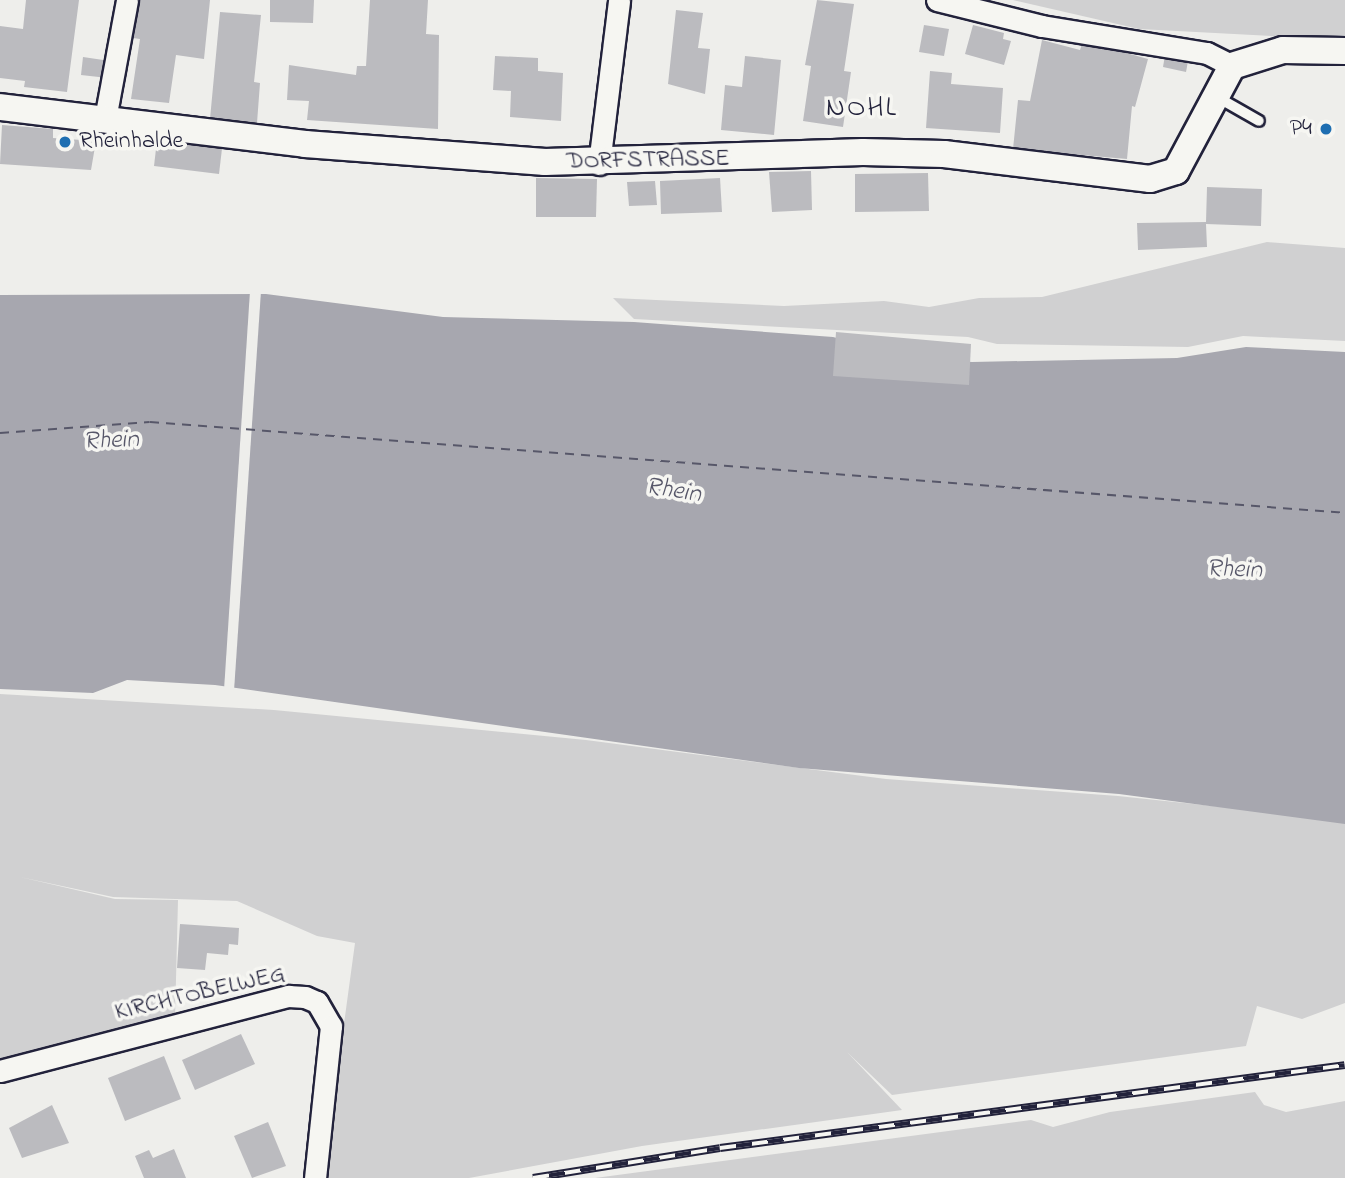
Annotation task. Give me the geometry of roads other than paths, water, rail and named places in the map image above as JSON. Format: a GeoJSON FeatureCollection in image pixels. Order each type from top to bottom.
{"type":"FeatureCollection","features":[{"type":"Feature","properties":{"kind":"street"},"geometry":{"type":"LineString","coordinates":[[105,119],[127,0]]}},
{"type":"Feature","properties":{"kind":"street"},"geometry":{"type":"LineString","coordinates":[[599,164],[619,0]]}},
{"type":"Feature","properties":{"kind":"street"},"geometry":{"type":"LineString","coordinates":[[937,0],[1042,26],[1207,53],[1232,66],[1283,50],[1345,51]]}},
{"type":"Feature","properties":{"kind":"street","name":"DORFSTRASSE"},"geometry":{"type":"LineString","coordinates":[[0,107],[305,144],[599,164],[863,152],[944,154],[1150,179],[1176,171],[1232,66]]}},
{"type":"Feature","properties":{"kind":"street","name":"KIRCHTOBELWEG"},"geometry":{"type":"LineString","coordinates":[[0,1071],[288,996],[304,997],[317,1002],[331,1027],[315,1178]]}},
{"type":"Feature","properties":{"kind":"lane"},"geometry":{"type":"LineString","coordinates":[[1217,97],[1259,121]]}},
{"type":"Feature","properties":{"kind":"water","name":"Rhein"},"geometry":{"type":"Polygon","coordinates":[[[266,294],[443,317],[634,322],[833,337],[910,358],[972,362],[1177,358],[1246,347],[1345,352],[1345,824],[1119,794],[799,768],[215,685],[127,680],[93,693],[0,689],[0,295],[266,294]]]}},
{"type":"Feature","properties":{"kind":"railway"},"geometry":{"type":"LineString","coordinates":[[533,1178],[720,1148],[1345,1065]]}},
{"type":"Feature","properties":{"kind":"place","name":"P4"},"geometry":{"type":"Point","coordinates":[1326,129]}},
{"type":"Feature","properties":{"kind":"place","name":"Rheinhalde"},"geometry":{"type":"Point","coordinates":[65,142]}},
{"type":"Feature","properties":{"kind":"district","name":"NOHL"},"geometry":{"type":"Point","coordinates":[862,109]}}]}
